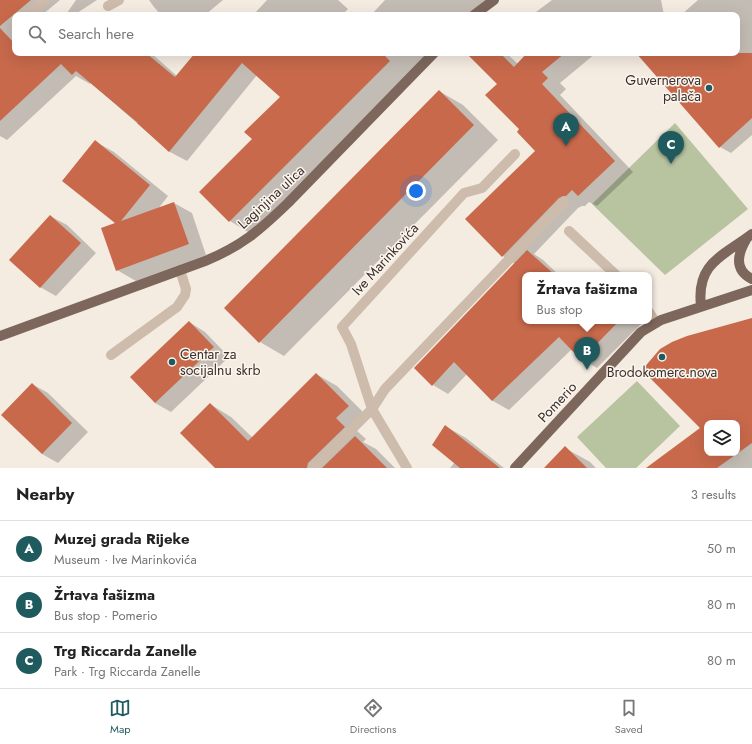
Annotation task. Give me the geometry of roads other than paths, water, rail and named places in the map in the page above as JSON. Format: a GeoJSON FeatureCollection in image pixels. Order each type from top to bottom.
{"type":"FeatureCollection","features":[{"type":"Feature","properties":{"kind":"main road"},"geometry":{"type":"LineString","coordinates":[[478,12],[494,0]]}},
{"type":"Feature","properties":{"kind":"main road","name":"Laginjina ulica"},"geometry":{"type":"LineString","coordinates":[[0,336],[226,252],[249,238],[264,226],[431,56]]}},
{"type":"Feature","properties":{"kind":"main road"},"geometry":{"type":"LineString","coordinates":[[750,235],[740,252],[739,261],[744,274],[752,278]]}},
{"type":"Feature","properties":{"kind":"main road"},"geometry":{"type":"LineString","coordinates":[[701,306],[700,286],[712,264],[719,255],[750,235]]}},
{"type":"Feature","properties":{"kind":"main road","name":"Pomerio"},"geometry":{"type":"LineString","coordinates":[[515,468],[641,332],[669,317],[752,290]]}},
{"type":"Feature","properties":{"kind":"street"},"geometry":{"type":"LineString","coordinates":[[31,12],[45,0]]}},
{"type":"Feature","properties":{"kind":"street"},"geometry":{"type":"LineString","coordinates":[[108,6],[119,0]]}},
{"type":"Feature","properties":{"kind":"street","name":"Ive Marinkovića"},"geometry":{"type":"LineString","coordinates":[[372,409],[351,344],[342,327],[464,193],[482,188],[515,154]]}},
{"type":"Feature","properties":{"kind":"street"},"geometry":{"type":"LineString","coordinates":[[313,468],[372,409],[385,389],[564,202]]}},
{"type":"Feature","properties":{"kind":"street"},"geometry":{"type":"LineString","coordinates":[[569,232],[613,272]]}},
{"type":"Feature","properties":{"kind":"street"},"geometry":{"type":"LineString","coordinates":[[111,355],[177,308],[186,295],[186,289],[180,270]]}},
{"type":"Feature","properties":{"kind":"street"},"geometry":{"type":"LineString","coordinates":[[652,317],[656,323]]}},
{"type":"Feature","properties":{"kind":"street"},"geometry":{"type":"LineString","coordinates":[[372,409],[407,468]]}},
{"type":"Feature","properties":{"kind":"place","name":"Guvernerova palača"},"geometry":{"type":"Point","coordinates":[709,88]}},
{"type":"Feature","properties":{"kind":"place","name":"Muzej grada Rijeke"},"geometry":{"type":"Point","coordinates":[566,146]}},
{"type":"Feature","properties":{"kind":"place","name":"Trg Riccarda Zanelle"},"geometry":{"type":"Point","coordinates":[671,164]}},
{"type":"Feature","properties":{"kind":"place","name":"Brodokomerc.nova"},"geometry":{"type":"Point","coordinates":[662,357]}},
{"type":"Feature","properties":{"kind":"place","name":"Centar za socijalnu skrb"},"geometry":{"type":"Point","coordinates":[172,362]}},
{"type":"Feature","properties":{"kind":"place","name":"Žrtava fašizma"},"geometry":{"type":"Point","coordinates":[587,370]}}]}
